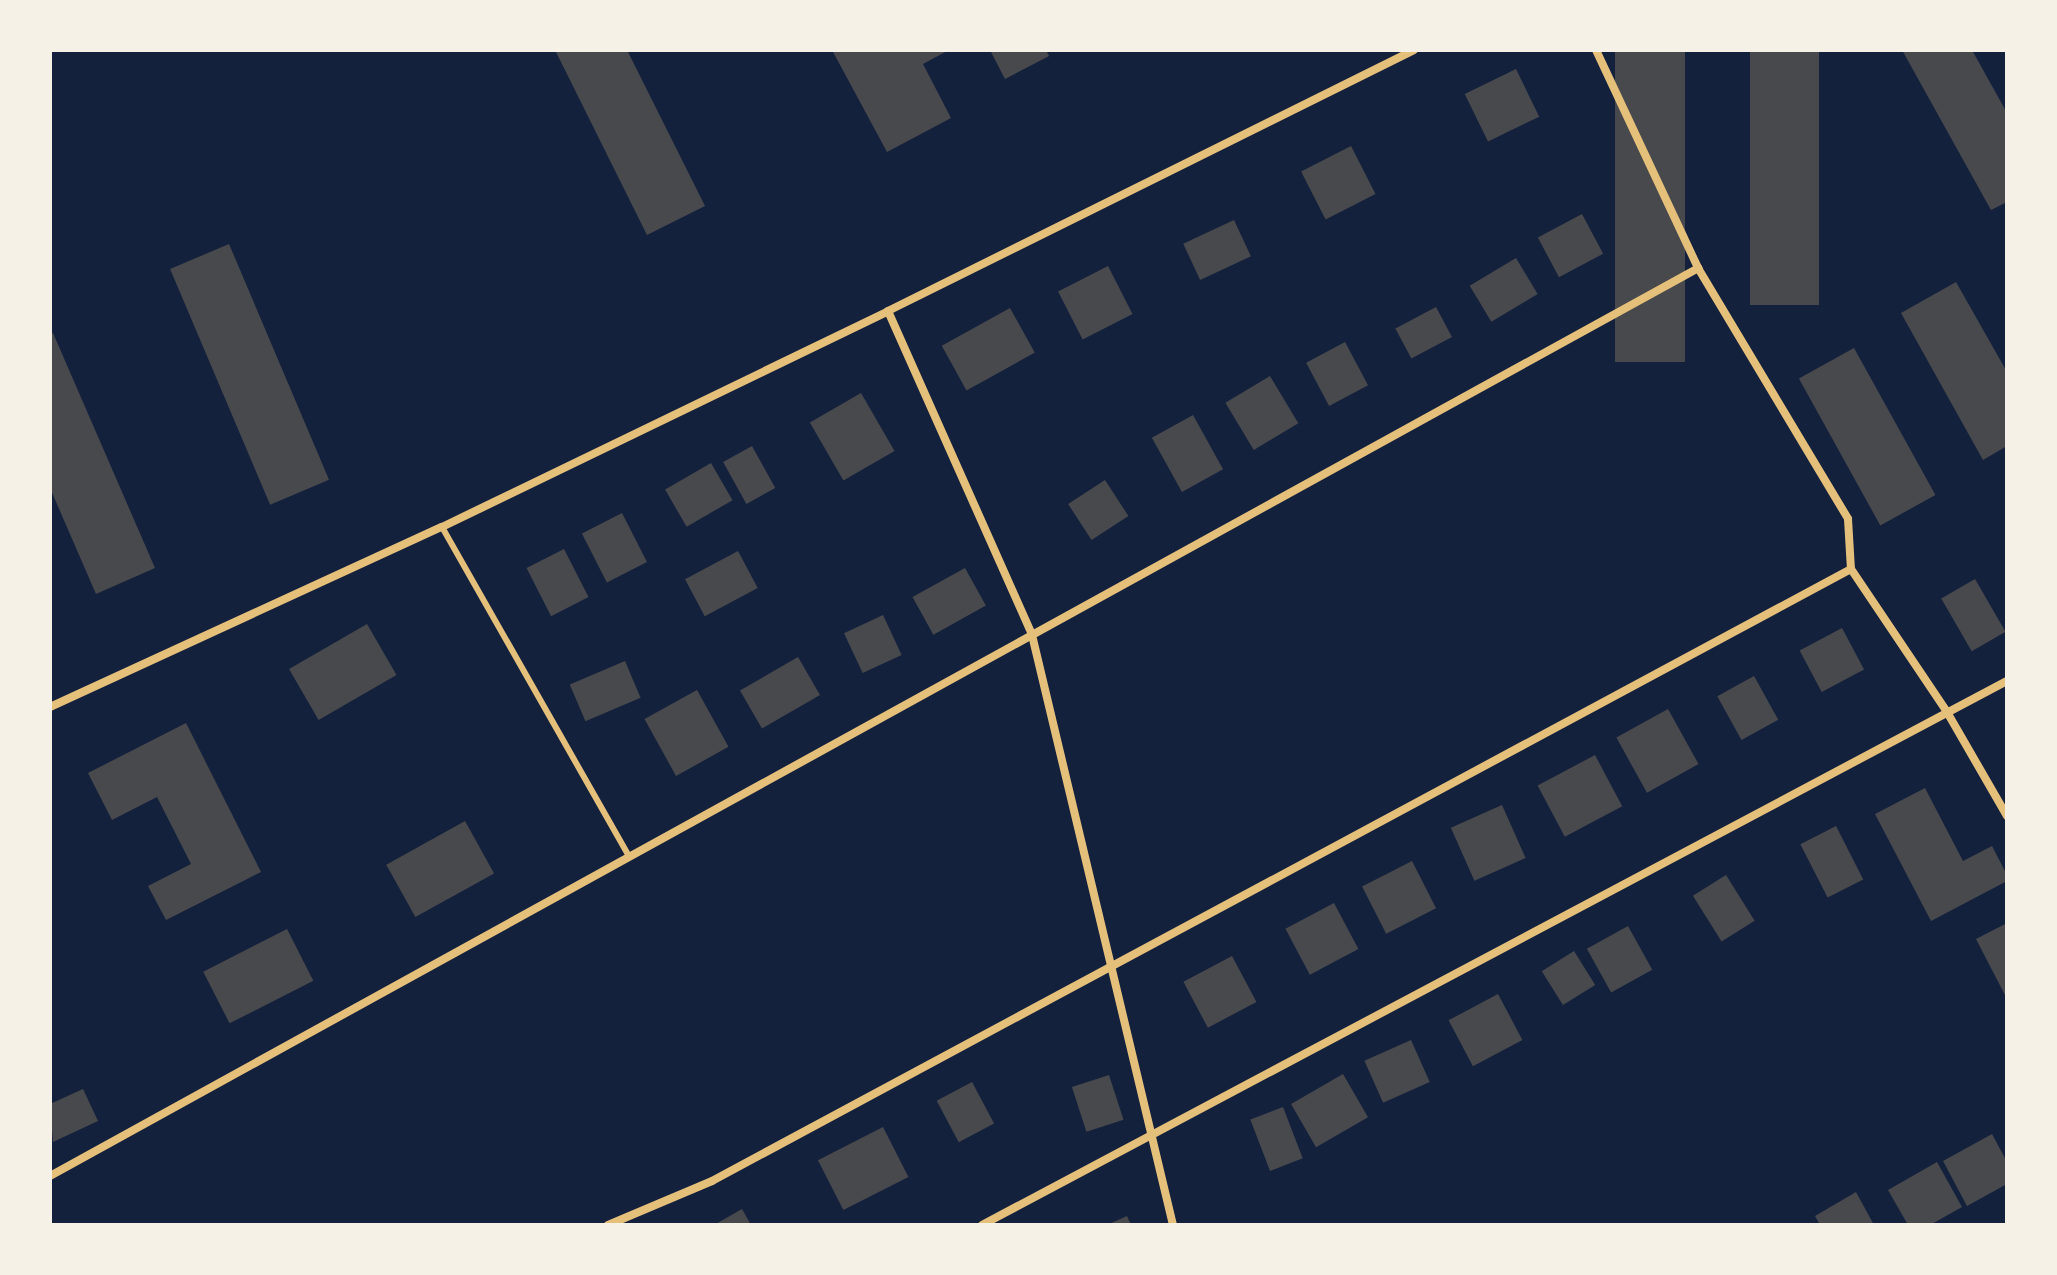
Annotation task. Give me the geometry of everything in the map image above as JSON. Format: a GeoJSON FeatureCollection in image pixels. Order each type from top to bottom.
{"type":"FeatureCollection","features":[{"type":"Feature","properties":{"kind":"street"},"geometry":{"type":"LineString","coordinates":[[50,707],[442,527],[888,311],[1414,50]]}},
{"type":"Feature","properties":{"kind":"street"},"geometry":{"type":"LineString","coordinates":[[1596,50],[1698,268],[1848,519],[1851,569],[1947,712],[2007,816]]}},
{"type":"Feature","properties":{"kind":"street"},"geometry":{"type":"LineString","coordinates":[[50,1176],[1698,268]]}},
{"type":"Feature","properties":{"kind":"street"},"geometry":{"type":"LineString","coordinates":[[888,311],[1032,635],[1114,967],[1173,1225]]}},
{"type":"Feature","properties":{"kind":"street"},"geometry":{"type":"LineString","coordinates":[[608,1225],[712,1181],[1851,569]]}},
{"type":"Feature","properties":{"kind":"street"},"geometry":{"type":"LineString","coordinates":[[982,1225],[2007,681]]}},
{"type":"Feature","properties":{"kind":"lane"},"geometry":{"type":"LineString","coordinates":[[442,527],[629,856]]}},
{"type":"Feature","properties":{"kind":"building"},"geometry":{"type":"Polygon","coordinates":[[[555,50],[627,50],[705,206],[647,235],[555,50]]]}},
{"type":"Feature","properties":{"kind":"building"},"geometry":{"type":"Polygon","coordinates":[[[832,50],[949,50],[923,64],[951,118],[887,152],[832,50]]]}},
{"type":"Feature","properties":{"kind":"building"},"geometry":{"type":"Polygon","coordinates":[[[990,50],[1046,50],[1049,56],[1005,79],[990,50]]]}},
{"type":"Feature","properties":{"kind":"building"},"geometry":{"type":"Polygon","coordinates":[[[1615,50],[1685,50],[1685,362],[1615,362],[1615,50]]]}},
{"type":"Feature","properties":{"kind":"building"},"geometry":{"type":"Polygon","coordinates":[[[1750,50],[1819,50],[1819,305],[1750,305],[1750,50]]]}},
{"type":"Feature","properties":{"kind":"building"},"geometry":{"type":"Polygon","coordinates":[[[1902,50],[1972,50],[2007,113],[2007,202],[1991,210],[1902,50]]]}},
{"type":"Feature","properties":{"kind":"building"},"geometry":{"type":"Polygon","coordinates":[[[1516,69],[1539,117],[1488,142],[1465,94],[1516,69]]]}},
{"type":"Feature","properties":{"kind":"building"},"geometry":{"type":"Polygon","coordinates":[[[1351,146],[1376,194],[1326,220],[1301,171],[1351,146]]]}},
{"type":"Feature","properties":{"kind":"building"},"geometry":{"type":"Polygon","coordinates":[[[1582,214],[1603,254],[1559,277],[1538,237],[1582,214]]]}},
{"type":"Feature","properties":{"kind":"building"},"geometry":{"type":"Polygon","coordinates":[[[1234,220],[1251,256],[1200,280],[1183,244],[1234,220]]]}},
{"type":"Feature","properties":{"kind":"building"},"geometry":{"type":"Polygon","coordinates":[[[229,244],[329,480],[270,505],[170,269],[229,244]]]}},
{"type":"Feature","properties":{"kind":"building"},"geometry":{"type":"Polygon","coordinates":[[[1516,258],[1538,294],[1491,322],[1470,286],[1516,258]]]}},
{"type":"Feature","properties":{"kind":"building"},"geometry":{"type":"Polygon","coordinates":[[[1108,266],[1133,314],[1083,340],[1058,291],[1108,266]]]}},
{"type":"Feature","properties":{"kind":"building"},"geometry":{"type":"Polygon","coordinates":[[[1956,282],[2007,372],[2007,446],[1983,460],[1901,313],[1956,282]]]}},
{"type":"Feature","properties":{"kind":"building"},"geometry":{"type":"Polygon","coordinates":[[[1436,307],[1452,337],[1411,359],[1395,329],[1436,307]]]}},
{"type":"Feature","properties":{"kind":"building"},"geometry":{"type":"Polygon","coordinates":[[[1010,308],[1035,353],[967,390],[942,346],[1010,308]]]}},
{"type":"Feature","properties":{"kind":"building"},"geometry":{"type":"Polygon","coordinates":[[[53,333],[155,568],[96,594],[50,488],[50,335],[53,333]]]}},
{"type":"Feature","properties":{"kind":"building"},"geometry":{"type":"Polygon","coordinates":[[[1345,342],[1368,385],[1329,406],[1306,363],[1345,342]]]}},
{"type":"Feature","properties":{"kind":"building"},"geometry":{"type":"Polygon","coordinates":[[[1854,348],[1935,495],[1880,525],[1799,379],[1854,348]]]}},
{"type":"Feature","properties":{"kind":"building"},"geometry":{"type":"Polygon","coordinates":[[[1270,376],[1298,423],[1254,450],[1225,403],[1270,376]]]}},
{"type":"Feature","properties":{"kind":"building"},"geometry":{"type":"Polygon","coordinates":[[[861,393],[894,451],[843,481],[810,422],[861,393]]]}},
{"type":"Feature","properties":{"kind":"building"},"geometry":{"type":"Polygon","coordinates":[[[1193,415],[1223,469],[1182,492],[1152,438],[1193,415]]]}},
{"type":"Feature","properties":{"kind":"building"},"geometry":{"type":"Polygon","coordinates":[[[752,446],[775,488],[746,504],[723,462],[752,446]]]}},
{"type":"Feature","properties":{"kind":"building"},"geometry":{"type":"Polygon","coordinates":[[[711,463],[732,500],[687,527],[665,490],[711,463]]]}},
{"type":"Feature","properties":{"kind":"building"},"geometry":{"type":"Polygon","coordinates":[[[1105,480],[1128,516],[1092,540],[1068,504],[1105,480]]]}},
{"type":"Feature","properties":{"kind":"building"},"geometry":{"type":"Polygon","coordinates":[[[622,513],[647,562],[607,582],[582,533],[622,513]]]}},
{"type":"Feature","properties":{"kind":"building"},"geometry":{"type":"Polygon","coordinates":[[[564,549],[589,597],[551,616],[527,568],[564,549]]]}},
{"type":"Feature","properties":{"kind":"building"},"geometry":{"type":"Polygon","coordinates":[[[738,551],[758,588],[705,616],[685,579],[738,551]]]}},
{"type":"Feature","properties":{"kind":"building"},"geometry":{"type":"Polygon","coordinates":[[[965,568],[986,606],[933,635],[913,597],[965,568]]]}},
{"type":"Feature","properties":{"kind":"building"},"geometry":{"type":"Polygon","coordinates":[[[1975,579],[2006,632],[1972,651],[1941,598],[1975,579]]]}},
{"type":"Feature","properties":{"kind":"building"},"geometry":{"type":"Polygon","coordinates":[[[883,615],[902,655],[863,673],[844,633],[883,615]]]}},
{"type":"Feature","properties":{"kind":"building"},"geometry":{"type":"Polygon","coordinates":[[[367,624],[397,675],[319,720],[289,669],[367,624]]]}},
{"type":"Feature","properties":{"kind":"building"},"geometry":{"type":"Polygon","coordinates":[[[1842,628],[1864,669],[1822,692],[1800,651],[1842,628]]]}},
{"type":"Feature","properties":{"kind":"building"},"geometry":{"type":"Polygon","coordinates":[[[798,657],[820,695],[762,729],[740,690],[798,657]]]}},
{"type":"Feature","properties":{"kind":"building"},"geometry":{"type":"Polygon","coordinates":[[[625,661],[641,698],[585,721],[570,684],[625,661]]]}},
{"type":"Feature","properties":{"kind":"building"},"geometry":{"type":"Polygon","coordinates":[[[1754,676],[1778,720],[1742,740],[1717,696],[1754,676]]]}},
{"type":"Feature","properties":{"kind":"building"},"geometry":{"type":"Polygon","coordinates":[[[697,690],[729,747],[676,776],[645,719],[697,690]]]}},
{"type":"Feature","properties":{"kind":"building"},"geometry":{"type":"Polygon","coordinates":[[[1668,709],[1699,764],[1647,793],[1616,738],[1668,709]]]}},
{"type":"Feature","properties":{"kind":"building"},"geometry":{"type":"Polygon","coordinates":[[[186,723],[261,872],[166,920],[148,886],[191,864],[157,797],[112,820],[88,773],[186,723]]]}},
{"type":"Feature","properties":{"kind":"building"},"geometry":{"type":"Polygon","coordinates":[[[1595,755],[1622,806],[1565,837],[1538,786],[1595,755]]]}},
{"type":"Feature","properties":{"kind":"building"},"geometry":{"type":"Polygon","coordinates":[[[1925,788],[1963,861],[1992,846],[2007,875],[2007,881],[1931,921],[1875,814],[1925,788]]]}},
{"type":"Feature","properties":{"kind":"building"},"geometry":{"type":"Polygon","coordinates":[[[1502,805],[1526,858],[1474,881],[1451,828],[1502,805]]]}},
{"type":"Feature","properties":{"kind":"building"},"geometry":{"type":"Polygon","coordinates":[[[465,821],[494,873],[415,917],[386,865],[465,821]]]}},
{"type":"Feature","properties":{"kind":"building"},"geometry":{"type":"Polygon","coordinates":[[[1836,826],[1863,879],[1828,898],[1800,844],[1836,826]]]}},
{"type":"Feature","properties":{"kind":"building"},"geometry":{"type":"Polygon","coordinates":[[[1412,861],[1436,908],[1386,934],[1362,886],[1412,861]]]}},
{"type":"Feature","properties":{"kind":"building"},"geometry":{"type":"Polygon","coordinates":[[[1726,875],[1755,921],[1722,941],[1693,896],[1726,875]]]}},
{"type":"Feature","properties":{"kind":"building"},"geometry":{"type":"Polygon","coordinates":[[[1334,903],[1358,949],[1310,975],[1285,929],[1334,903]]]}},
{"type":"Feature","properties":{"kind":"building"},"geometry":{"type":"Polygon","coordinates":[[[2007,923],[2007,999],[1976,939],[2007,923]]]}},
{"type":"Feature","properties":{"kind":"building"},"geometry":{"type":"Polygon","coordinates":[[[1628,926],[1652,970],[1611,993],[1587,949],[1628,926]]]}},
{"type":"Feature","properties":{"kind":"building"},"geometry":{"type":"Polygon","coordinates":[[[287,929],[313,981],[230,1023],[203,972],[287,929]]]}},
{"type":"Feature","properties":{"kind":"building"},"geometry":{"type":"Polygon","coordinates":[[[1574,951],[1595,985],[1563,1005],[1542,971],[1574,951]]]}},
{"type":"Feature","properties":{"kind":"building"},"geometry":{"type":"Polygon","coordinates":[[[1232,956],[1256,1002],[1208,1028],[1183,982],[1232,956]]]}},
{"type":"Feature","properties":{"kind":"building"},"geometry":{"type":"Polygon","coordinates":[[[1498,994],[1522,1040],[1473,1066],[1449,1020],[1498,994]]]}},
{"type":"Feature","properties":{"kind":"building"},"geometry":{"type":"Polygon","coordinates":[[[1411,1040],[1430,1082],[1383,1103],[1364,1061],[1411,1040]]]}},
{"type":"Feature","properties":{"kind":"building"},"geometry":{"type":"Polygon","coordinates":[[[1343,1074],[1368,1117],[1316,1147],[1291,1104],[1343,1074]]]}},
{"type":"Feature","properties":{"kind":"building"},"geometry":{"type":"Polygon","coordinates":[[[1109,1075],[1124,1120],[1086,1132],[1072,1087],[1109,1075]]]}},
{"type":"Feature","properties":{"kind":"building"},"geometry":{"type":"Polygon","coordinates":[[[972,1082],[994,1123],[959,1142],[937,1101],[972,1082]]]}},
{"type":"Feature","properties":{"kind":"building"},"geometry":{"type":"Polygon","coordinates":[[[83,1089],[98,1121],[53,1142],[50,1104],[83,1089]]]}},
{"type":"Feature","properties":{"kind":"building"},"geometry":{"type":"Polygon","coordinates":[[[1283,1107],[1303,1158],[1270,1171],[1250,1120],[1283,1107]]]}},
{"type":"Feature","properties":{"kind":"building"},"geometry":{"type":"Polygon","coordinates":[[[883,1127],[908,1177],[843,1210],[818,1160],[883,1127]]]}},
{"type":"Feature","properties":{"kind":"building"},"geometry":{"type":"Polygon","coordinates":[[[1992,1134],[2007,1162],[2007,1184],[1967,1206],[1943,1161],[1992,1134]]]}},
{"type":"Feature","properties":{"kind":"building"},"geometry":{"type":"Polygon","coordinates":[[[1937,1162],[1962,1207],[1930,1225],[1908,1225],[1888,1190],[1937,1162]]]}},
{"type":"Feature","properties":{"kind":"building"},"geometry":{"type":"Polygon","coordinates":[[[1856,1192],[1874,1225],[1820,1225],[1815,1216],[1856,1192]]]}},
{"type":"Feature","properties":{"kind":"building"},"geometry":{"type":"Polygon","coordinates":[[[742,1209],[751,1225],[714,1225],[742,1209]]]}},
{"type":"Feature","properties":{"kind":"building"},"geometry":{"type":"Polygon","coordinates":[[[1127,1216],[1131,1225],[1107,1225],[1127,1216]]]}}]}
